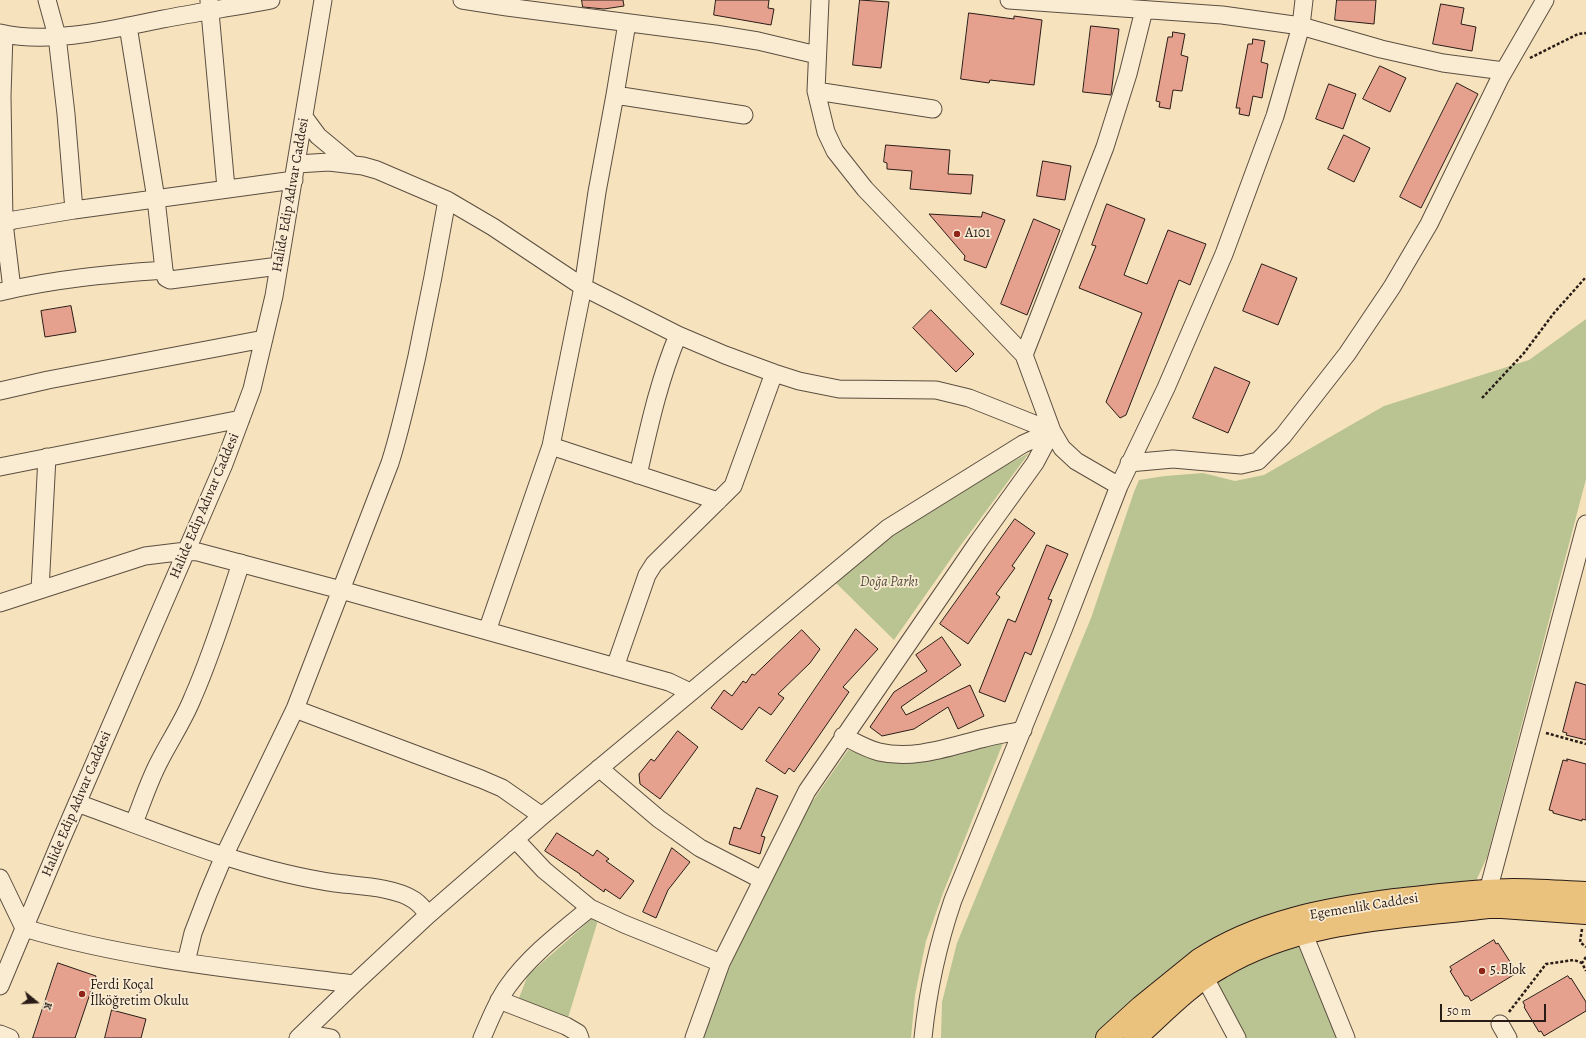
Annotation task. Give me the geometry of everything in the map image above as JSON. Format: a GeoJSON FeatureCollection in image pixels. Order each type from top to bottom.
{"type":"FeatureCollection","features":[{"type":"Feature","properties":{"kind":"main road","name":"Egemenlik Caddesi"},"geometry":{"type":"LineString","coordinates":[[1107,1038],[1141,1007],[1199,960],[1232,941],[1260,929],[1312,914],[1348,906],[1488,891],[1513,890],[1586,893]]}},
{"type":"Feature","properties":{"kind":"main road","name":"Egemenlik Caddesi"},"geometry":{"type":"LineString","coordinates":[[1135,1038],[1204,978],[1220,967],[1239,957],[1303,932],[1358,922],[1488,907],[1502,907],[1584,920]]}},
{"type":"Feature","properties":{"kind":"street"},"geometry":{"type":"LineString","coordinates":[[47,0],[57,36],[66,114],[74,210]]}},
{"type":"Feature","properties":{"kind":"street"},"geometry":{"type":"LineString","coordinates":[[164,270],[98,275],[43,282],[6,290],[2,224],[2,34],[26,37],[57,36],[101,31],[210,6],[271,0]]}},
{"type":"Feature","properties":{"kind":"street","name":"Halide Edip Adıvar Caddesi"},"geometry":{"type":"LineString","coordinates":[[0,986],[77,803],[224,464],[252,389],[264,340],[279,266],[323,0]]}},
{"type":"Feature","properties":{"kind":"street"},"geometry":{"type":"LineString","coordinates":[[462,0],[507,8],[715,34],[758,41],[817,55]]}},
{"type":"Feature","properties":{"kind":"street"},"geometry":{"type":"LineString","coordinates":[[820,0],[816,91],[826,132],[835,151],[865,189],[889,215],[1024,355],[1052,431],[1062,448],[1076,461],[1119,486]]}},
{"type":"Feature","properties":{"kind":"street"},"geometry":{"type":"LineString","coordinates":[[1009,0],[1222,14],[1301,26],[1381,49],[1443,63],[1504,71]]}},
{"type":"Feature","properties":{"kind":"street"},"geometry":{"type":"LineString","coordinates":[[923,1038],[928,992],[942,932],[972,853],[1023,730],[1119,486],[1166,388],[1224,254],[1275,116],[1301,26],[1304,0]]}},
{"type":"Feature","properties":{"kind":"street"},"geometry":{"type":"LineString","coordinates":[[1129,463],[1173,459],[1241,465],[1258,461],[1283,436],[1347,354],[1392,287],[1429,224],[1504,71],[1545,0]]}},
{"type":"Feature","properties":{"kind":"street"},"geometry":{"type":"LineString","coordinates":[[210,6],[226,188]]}},
{"type":"Feature","properties":{"kind":"street"},"geometry":{"type":"LineString","coordinates":[[1024,355],[1105,147],[1128,74],[1144,10]]}},
{"type":"Feature","properties":{"kind":"street"},"geometry":{"type":"LineString","coordinates":[[487,632],[551,446],[583,287],[597,192],[627,23]]}},
{"type":"Feature","properties":{"kind":"street"},"geometry":{"type":"LineString","coordinates":[[128,26],[156,199],[166,278],[170,280],[279,266]]}},
{"type":"Feature","properties":{"kind":"street"},"geometry":{"type":"LineString","coordinates":[[816,91],[932,109]]}},
{"type":"Feature","properties":{"kind":"street"},"geometry":{"type":"LineString","coordinates":[[615,95],[744,115]]}},
{"type":"Feature","properties":{"kind":"street"},"geometry":{"type":"LineString","coordinates":[[304,117],[318,136],[353,165]]}},
{"type":"Feature","properties":{"kind":"street"},"geometry":{"type":"LineString","coordinates":[[2,224],[74,210],[226,188],[295,172],[329,162],[353,165],[377,170],[447,200],[493,227],[583,287],[678,335],[725,355],[799,381],[839,389],[936,390],[969,398],[1052,431]]}},
{"type":"Feature","properties":{"kind":"street"},"geometry":{"type":"LineString","coordinates":[[186,962],[193,933],[224,856],[294,709],[397,441],[433,282],[447,200]]}},
{"type":"Feature","properties":{"kind":"street"},"geometry":{"type":"LineString","coordinates":[[638,475],[659,384],[667,360],[678,335]]}},
{"type":"Feature","properties":{"kind":"street"},"geometry":{"type":"LineString","coordinates":[[0,391],[48,380],[264,340]]}},
{"type":"Feature","properties":{"kind":"street"},"geometry":{"type":"LineString","coordinates":[[615,667],[647,575],[654,564],[733,486],[774,373]]}},
{"type":"Feature","properties":{"kind":"street"},"geometry":{"type":"LineString","coordinates":[[0,467],[241,419]]}},
{"type":"Feature","properties":{"kind":"street"},"geometry":{"type":"LineString","coordinates":[[301,1036],[428,915],[515,839],[888,528],[1022,444],[1052,431]]}},
{"type":"Feature","properties":{"kind":"street"},"geometry":{"type":"LineString","coordinates":[[694,1038],[721,963],[807,791],[843,736],[978,542],[1035,464],[1052,431]]}},
{"type":"Feature","properties":{"kind":"street"},"geometry":{"type":"LineString","coordinates":[[551,446],[718,501]]}},
{"type":"Feature","properties":{"kind":"street"},"geometry":{"type":"LineString","coordinates":[[40,590],[47,457]]}},
{"type":"Feature","properties":{"kind":"street"},"geometry":{"type":"LineString","coordinates":[[1488,891],[1586,524]]}},
{"type":"Feature","properties":{"kind":"street"},"geometry":{"type":"LineString","coordinates":[[0,603],[145,556],[186,551],[212,555],[341,590],[669,682],[690,692]]}},
{"type":"Feature","properties":{"kind":"street"},"geometry":{"type":"LineString","coordinates":[[134,823],[147,787],[159,761],[179,726],[193,697],[218,633],[241,563]]}},
{"type":"Feature","properties":{"kind":"street"},"geometry":{"type":"LineString","coordinates":[[294,709],[502,788],[542,816]]}},
{"type":"Feature","properties":{"kind":"street"},"geometry":{"type":"LineString","coordinates":[[843,736],[861,746],[880,752],[903,754],[924,753],[950,748],[982,738],[1023,730]]}},
{"type":"Feature","properties":{"kind":"street"},"geometry":{"type":"LineString","coordinates":[[599,768],[659,819],[694,844],[762,880]]}},
{"type":"Feature","properties":{"kind":"street"},"geometry":{"type":"LineString","coordinates":[[77,803],[224,856],[303,878],[405,894],[418,903],[428,915]]}},
{"type":"Feature","properties":{"kind":"street"},"geometry":{"type":"LineString","coordinates":[[515,839],[544,870],[590,908],[624,924],[721,963]]}},
{"type":"Feature","properties":{"kind":"street"},"geometry":{"type":"LineString","coordinates":[[0,878],[24,928],[56,937],[163,959],[354,984]]}},
{"type":"Feature","properties":{"kind":"street"},"geometry":{"type":"LineString","coordinates":[[482,1038],[493,1012],[507,986],[527,963],[590,908]]}},
{"type":"Feature","properties":{"kind":"street"},"geometry":{"type":"LineString","coordinates":[[1303,932],[1346,1038]]}},
{"type":"Feature","properties":{"kind":"street"},"geometry":{"type":"LineString","coordinates":[[1204,978],[1237,1038]]}},
{"type":"Feature","properties":{"kind":"street"},"geometry":{"type":"LineString","coordinates":[[499,1000],[566,1026],[578,1033],[580,1038]]}},
{"type":"Feature","properties":{"kind":"street"},"geometry":{"type":"LineString","coordinates":[[1500,1024],[1508,1038]]}},
{"type":"Feature","properties":{"kind":"street"},"geometry":{"type":"LineString","coordinates":[[0,1034],[10,1038]]}},
{"type":"Feature","properties":{"kind":"street"},"geometry":{"type":"LineString","coordinates":[[301,1036],[332,1038]]}},
{"type":"Feature","properties":{"kind":"path"},"geometry":{"type":"LineString","coordinates":[[1528,59],[1578,34],[1586,33]]}},
{"type":"Feature","properties":{"kind":"path"},"geometry":{"type":"LineString","coordinates":[[1482,398],[1524,353],[1554,313],[1586,277]]}},
{"type":"Feature","properties":{"kind":"path"},"geometry":{"type":"LineString","coordinates":[[1531,729],[1586,744]]}},
{"type":"Feature","properties":{"kind":"path"},"geometry":{"type":"LineString","coordinates":[[1584,920],[1580,942],[1586,947]]}},
{"type":"Feature","properties":{"kind":"path"},"geometry":{"type":"LineString","coordinates":[[1582,963],[1586,957]]}},
{"type":"Feature","properties":{"kind":"path"},"geometry":{"type":"LineString","coordinates":[[1500,1024],[1546,964],[1574,960],[1582,963],[1586,971]]}},
{"type":"Feature","properties":{"kind":"green space"},"geometry":{"type":"Polygon","coordinates":[[[1586,319],[1586,479],[1487,857],[1476,881],[1144,993],[1094,1038],[941,1038],[942,1002],[957,943],[1091,618],[1139,480],[1203,473],[1235,481],[1264,475],[1384,406],[1529,360],[1586,319]]]}},
{"type":"Feature","properties":{"kind":"green space","name":"Doğa Parkı"},"geometry":{"type":"Polygon","coordinates":[[[1029,453],[955,553],[894,640],[835,582],[864,556],[961,489],[1029,453]]]}},
{"type":"Feature","properties":{"kind":"green space"},"geometry":{"type":"Polygon","coordinates":[[[1003,743],[943,893],[926,941],[915,995],[911,1038],[703,1038],[722,983],[799,821],[848,750],[876,759],[941,758],[962,754],[985,745],[1003,743]]]}},
{"type":"Feature","properties":{"kind":"green space"},"geometry":{"type":"Polygon","coordinates":[[[595,916],[599,917],[567,1021],[519,998],[528,975],[595,916]]]}},
{"type":"Feature","properties":{"kind":"green space"},"geometry":{"type":"Polygon","coordinates":[[[1301,944],[1337,1038],[1246,1038],[1215,982],[1240,967],[1301,944]]]}},
{"type":"Feature","properties":{"kind":"building"},"geometry":{"type":"Polygon","coordinates":[[[582,0],[623,0],[624,6],[604,9],[583,7],[582,0]]]}},
{"type":"Feature","properties":{"kind":"building"},"geometry":{"type":"Polygon","coordinates":[[[716,0],[769,0],[768,8],[774,9],[771,25],[714,15],[716,0]]]}},
{"type":"Feature","properties":{"kind":"building"},"geometry":{"type":"Polygon","coordinates":[[[860,0],[889,2],[881,68],[853,65],[860,0]]]}},
{"type":"Feature","properties":{"kind":"building"},"geometry":{"type":"Polygon","coordinates":[[[1337,0],[1376,0],[1374,24],[1335,20],[1337,0]]]}},
{"type":"Feature","properties":{"kind":"building"},"geometry":{"type":"Polygon","coordinates":[[[1441,4],[1464,8],[1461,24],[1476,27],[1472,51],[1433,44],[1441,4]]]}},
{"type":"Feature","properties":{"kind":"building"},"geometry":{"type":"Polygon","coordinates":[[[969,13],[1014,19],[1014,16],[1042,20],[1034,85],[990,80],[989,83],[961,79],[969,13]]]}},
{"type":"Feature","properties":{"kind":"building"},"geometry":{"type":"Polygon","coordinates":[[[1091,26],[1119,29],[1111,95],[1083,92],[1091,26]]]}},
{"type":"Feature","properties":{"kind":"building"},"geometry":{"type":"Polygon","coordinates":[[[1173,32],[1185,34],[1181,55],[1188,57],[1182,91],[1173,90],[1170,109],[1159,107],[1160,102],[1156,101],[1168,37],[1172,37],[1173,32]]]}},
{"type":"Feature","properties":{"kind":"building"},"geometry":{"type":"Polygon","coordinates":[[[1253,39],[1265,41],[1261,62],[1268,64],[1262,98],[1253,96],[1249,116],[1239,114],[1240,108],[1236,108],[1248,44],[1252,44],[1253,39]]]}},
{"type":"Feature","properties":{"kind":"building"},"geometry":{"type":"Polygon","coordinates":[[[1380,66],[1406,78],[1390,112],[1363,99],[1380,66]]]}},
{"type":"Feature","properties":{"kind":"building"},"geometry":{"type":"Polygon","coordinates":[[[1457,83],[1478,94],[1421,208],[1400,197],[1457,83]]]}},
{"type":"Feature","properties":{"kind":"building"},"geometry":{"type":"Polygon","coordinates":[[[1329,84],[1356,94],[1343,129],[1316,119],[1329,84]]]}},
{"type":"Feature","properties":{"kind":"building"},"geometry":{"type":"Polygon","coordinates":[[[1344,135],[1370,148],[1354,182],[1328,169],[1344,135]]]}},
{"type":"Feature","properties":{"kind":"building"},"geometry":{"type":"Polygon","coordinates":[[[886,145],[950,150],[948,174],[973,175],[971,194],[910,189],[912,171],[887,169],[887,163],[884,162],[886,145]]]}},
{"type":"Feature","properties":{"kind":"building"},"geometry":{"type":"Polygon","coordinates":[[[1043,161],[1071,166],[1065,200],[1037,196],[1043,161]]]}},
{"type":"Feature","properties":{"kind":"building"},"geometry":{"type":"Polygon","coordinates":[[[1107,204],[1145,219],[1124,275],[1147,284],[1168,230],[1206,244],[1190,285],[1179,280],[1126,415],[1120,418],[1106,402],[1142,313],[1079,288],[1096,246],[1092,245],[1107,204]]]}},
{"type":"Feature","properties":{"kind":"building"},"geometry":{"type":"Polygon","coordinates":[[[983,212],[1005,220],[986,268],[964,260],[965,256],[929,214],[981,217],[983,212]]]}},
{"type":"Feature","properties":{"kind":"building"},"geometry":{"type":"Polygon","coordinates":[[[1034,219],[1060,230],[1027,315],[1001,304],[1034,219]]]}},
{"type":"Feature","properties":{"kind":"building"},"geometry":{"type":"Polygon","coordinates":[[[1262,264],[1297,278],[1278,325],[1243,311],[1262,264]]]}},
{"type":"Feature","properties":{"kind":"building"},"geometry":{"type":"Polygon","coordinates":[[[71,306],[76,332],[45,337],[41,311],[71,306]]]}},
{"type":"Feature","properties":{"kind":"building"},"geometry":{"type":"Polygon","coordinates":[[[931,310],[974,354],[956,372],[913,328],[931,310]]]}},
{"type":"Feature","properties":{"kind":"building"},"geometry":{"type":"Polygon","coordinates":[[[1215,367],[1250,382],[1228,433],[1193,418],[1215,367]]]}},
{"type":"Feature","properties":{"kind":"building"},"geometry":{"type":"Polygon","coordinates":[[[1015,519],[1035,533],[1012,566],[1015,568],[996,594],[1000,597],[968,644],[940,624],[1015,519]]]}},
{"type":"Feature","properties":{"kind":"building"},"geometry":{"type":"Polygon","coordinates":[[[1047,545],[1068,554],[1048,599],[1052,600],[1031,655],[1025,652],[1005,702],[979,692],[1008,619],[1015,622],[1047,545]]]}},
{"type":"Feature","properties":{"kind":"building"},"geometry":{"type":"Polygon","coordinates":[[[856,629],[878,649],[843,687],[849,692],[794,772],[789,768],[785,774],[766,761],[856,629]]]}},
{"type":"Feature","properties":{"kind":"building"},"geometry":{"type":"Polygon","coordinates":[[[802,630],[820,649],[810,663],[778,694],[784,698],[771,715],[759,707],[742,730],[711,708],[724,690],[732,696],[743,681],[746,683],[752,674],[754,675],[802,630]]]}},
{"type":"Feature","properties":{"kind":"building"},"geometry":{"type":"Polygon","coordinates":[[[942,637],[961,665],[901,707],[906,715],[970,685],[984,716],[958,729],[948,707],[914,729],[882,736],[870,727],[894,692],[927,671],[916,655],[942,637]]]}},
{"type":"Feature","properties":{"kind":"building"},"geometry":{"type":"Polygon","coordinates":[[[1576,682],[1586,685],[1586,740],[1566,735],[1567,733],[1563,732],[1576,682]]]}},
{"type":"Feature","properties":{"kind":"building"},"geometry":{"type":"Polygon","coordinates":[[[678,731],[698,747],[660,799],[640,784],[639,774],[651,759],[654,761],[678,731]]]}},
{"type":"Feature","properties":{"kind":"building"},"geometry":{"type":"Polygon","coordinates":[[[1567,759],[1586,764],[1586,820],[1582,819],[1582,821],[1553,813],[1553,811],[1549,810],[1563,760],[1567,761],[1567,759]]]}},
{"type":"Feature","properties":{"kind":"building"},"geometry":{"type":"Polygon","coordinates":[[[757,788],[778,796],[761,836],[765,837],[760,854],[729,844],[734,827],[740,829],[757,788]]]}},
{"type":"Feature","properties":{"kind":"building"},"geometry":{"type":"Polygon","coordinates":[[[557,833],[593,856],[597,850],[609,859],[606,861],[634,881],[620,899],[605,889],[604,892],[545,851],[557,833]]]}},
{"type":"Feature","properties":{"kind":"building"},"geometry":{"type":"Polygon","coordinates":[[[672,848],[690,862],[668,890],[656,918],[643,912],[672,848]]]}},
{"type":"Feature","properties":{"kind":"building","name":"5.Blok"},"geometry":{"type":"Polygon","coordinates":[[[1494,940],[1496,944],[1498,943],[1514,968],[1512,969],[1515,974],[1471,1001],[1468,996],[1465,996],[1450,971],[1452,970],[1450,967],[1494,940]]]}},
{"type":"Feature","properties":{"kind":"building"},"geometry":{"type":"Polygon","coordinates":[[[58,963],[96,976],[75,1038],[33,1038],[58,963]]]}},
{"type":"Feature","properties":{"kind":"building"},"geometry":{"type":"Polygon","coordinates":[[[1568,976],[1570,979],[1571,978],[1586,1002],[1586,1011],[1544,1036],[1541,1031],[1539,1032],[1524,1007],[1523,1002],[1568,976]]]}},
{"type":"Feature","properties":{"kind":"building"},"geometry":{"type":"Polygon","coordinates":[[[112,1010],[146,1019],[141,1038],[105,1038],[112,1010]]]}},
{"type":"Feature","properties":{"kind":"place","name":"A101"},"geometry":{"type":"Point","coordinates":[957,234]}},
{"type":"Feature","properties":{"kind":"place","name":"5.Blok"},"geometry":{"type":"Point","coordinates":[1482,971]}},
{"type":"Feature","properties":{"kind":"place","name":"Ferdi Koçal İlköğretim Okulu"},"geometry":{"type":"Point","coordinates":[82,994]}}]}
